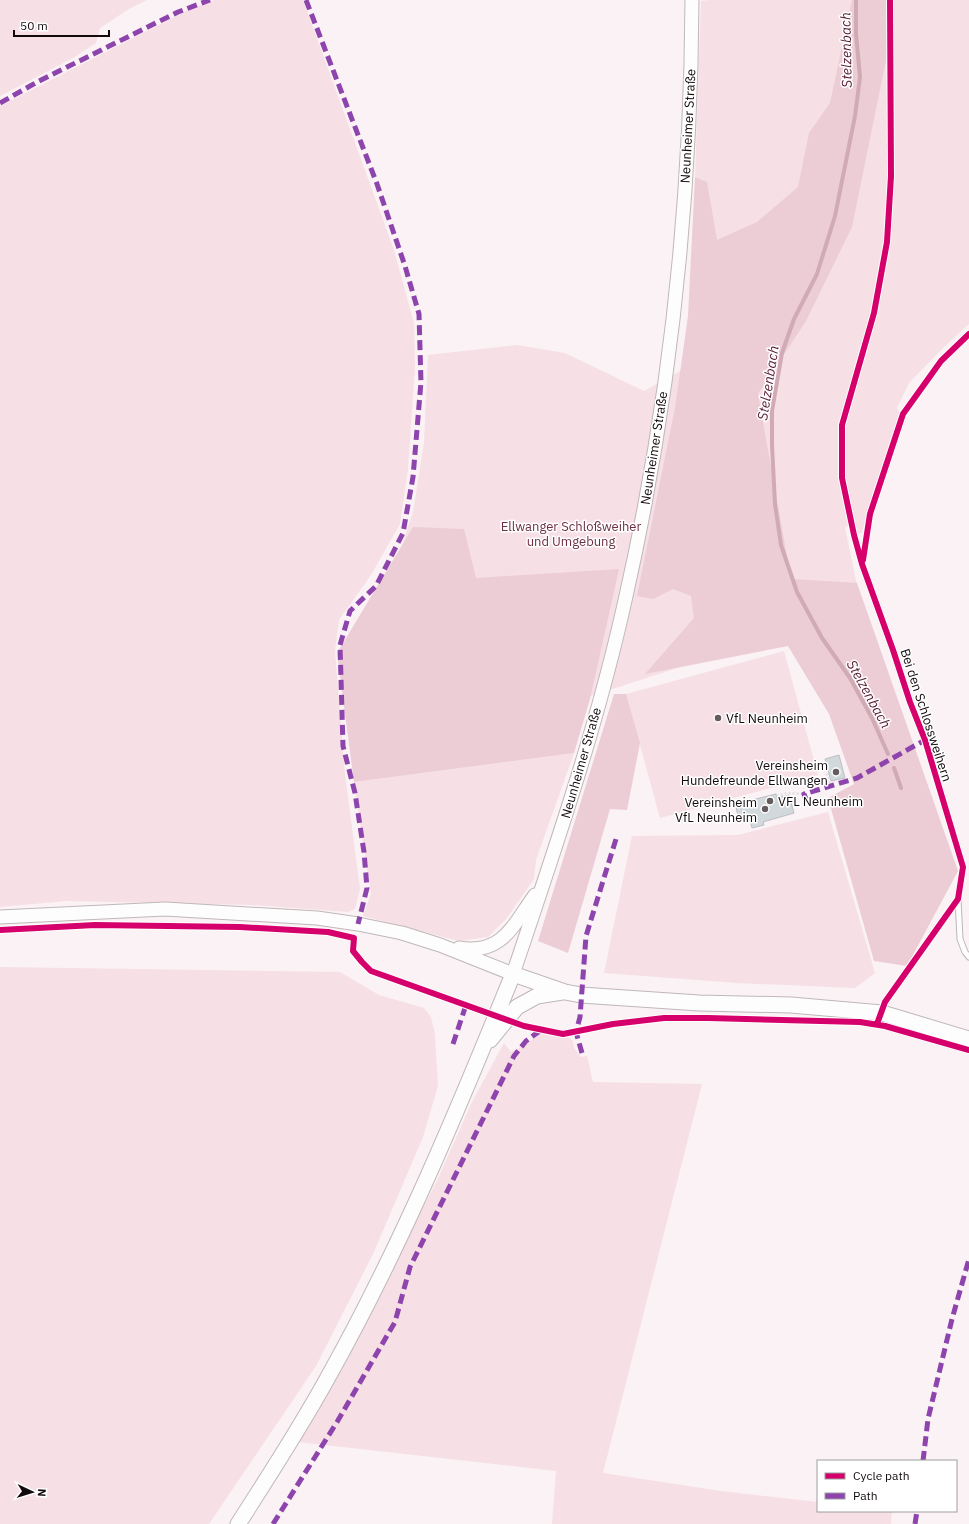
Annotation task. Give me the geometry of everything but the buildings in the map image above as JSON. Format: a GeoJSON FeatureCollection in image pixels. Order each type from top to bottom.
{"type":"FeatureCollection","features":[{"type":"Feature","properties":{"kind":"main road"},"geometry":{"type":"LineString","coordinates":[[238,1524],[327,1379],[407,1224],[454,1118],[513,974],[565,992],[581,995],[700,1003],[791,1005],[882,1013],[969,1039]]}},
{"type":"Feature","properties":{"kind":"main road"},"geometry":{"type":"LineString","coordinates":[[483,1048],[517,1007],[537,996],[565,992]]}},
{"type":"Feature","properties":{"kind":"street","name":"Neunheimer Straße"},"geometry":{"type":"LineString","coordinates":[[513,974],[585,755],[624,605],[642,517],[671,340],[679,261],[688,141],[692,46],[692,0]]}},
{"type":"Feature","properties":{"kind":"street"},"geometry":{"type":"LineString","coordinates":[[440,945],[473,950],[488,946],[503,939],[512,930],[522,912],[543,884]]}},
{"type":"Feature","properties":{"kind":"street"},"geometry":{"type":"LineString","coordinates":[[0,916],[165,909],[316,918],[358,924],[402,933],[440,945],[513,974]]}},
{"type":"Feature","properties":{"kind":"lane","name":"Bei den Schlossweihern"},"geometry":{"type":"LineString","coordinates":[[862,564],[924,740],[963,867],[958,899],[960,939],[965,952],[969,957]]}},
{"type":"Feature","properties":{"kind":"path"},"geometry":{"type":"LineString","coordinates":[[827,767],[825,768],[830,787]]}},
{"type":"Feature","properties":{"kind":"path"},"geometry":{"type":"LineString","coordinates":[[777,796],[787,793],[804,794]]}},
{"type":"Feature","properties":{"kind":"green space"},"geometry":{"type":"Polygon","coordinates":[[[0,0],[147,0],[129,9],[100,28],[96,43],[73,58],[0,96],[0,0]]]}},
{"type":"Feature","properties":{"kind":"green space"},"geometry":{"type":"Polygon","coordinates":[[[215,0],[303,0],[394,250],[414,323],[415,366],[408,469],[400,524],[371,575],[339,620],[335,651],[345,774],[360,889],[355,909],[348,912],[253,905],[66,901],[0,907],[0,106],[190,9],[215,0]]]}},
{"type":"Feature","properties":{"kind":"green space","name":"Ellwanger Schloßweiher und Umgebung"},"geometry":{"type":"Polygon","coordinates":[[[969,0],[969,324],[909,383],[897,408],[900,414],[873,492],[862,532],[859,534],[855,531],[853,525],[845,527],[860,600],[794,630],[585,698],[394,569],[413,512],[424,443],[428,355],[517,345],[565,353],[644,391],[687,367],[698,178],[695,177],[701,1],[969,0]]]}},
{"type":"Feature","properties":{"kind":"green space","name":"VfL Neunheim"},"geometry":{"type":"Polygon","coordinates":[[[784,651],[818,775],[660,818],[626,694],[784,651]]]}},
{"type":"Feature","properties":{"kind":"green space"},"geometry":{"type":"Polygon","coordinates":[[[574,753],[536,860],[534,879],[506,919],[488,937],[459,941],[363,916],[371,894],[354,782],[574,753]]]}},
{"type":"Feature","properties":{"kind":"green space"},"geometry":{"type":"Polygon","coordinates":[[[828,812],[875,973],[855,988],[737,983],[604,973],[632,836],[738,835],[828,812]]]}},
{"type":"Feature","properties":{"kind":"green space"},"geometry":{"type":"Polygon","coordinates":[[[0,967],[340,972],[379,995],[424,1008],[431,1017],[435,1034],[438,1086],[423,1137],[373,1254],[316,1366],[209,1524],[0,1524],[0,967]]]}},
{"type":"Feature","properties":{"kind":"green space"},"geometry":{"type":"Polygon","coordinates":[[[541,1033],[567,1036],[573,1041],[574,1048],[581,1057],[587,1056],[593,1082],[702,1084],[603,1473],[721,1491],[817,1502],[817,1512],[892,1512],[891,1524],[552,1524],[556,1471],[298,1442],[437,1181],[472,1102],[504,1043],[511,1052],[526,1044],[541,1033]]]}},
{"type":"Feature","properties":{"kind":"shaded area"},"geometry":{"type":"Polygon","coordinates":[[[852,0],[893,0],[889,45],[852,227],[806,321],[758,394],[791,579],[857,583],[958,871],[907,966],[874,961],[828,798],[854,784],[829,714],[788,646],[645,674],[694,618],[691,596],[673,589],[653,599],[637,596],[675,408],[688,316],[695,177],[707,182],[717,240],[757,222],[798,187],[809,133],[830,103],[852,0]]]}},
{"type":"Feature","properties":{"kind":"shaded area"},"geometry":{"type":"Polygon","coordinates":[[[413,527],[464,529],[476,578],[619,569],[590,699],[574,753],[354,782],[337,653],[413,527]]]}},
{"type":"Feature","properties":{"kind":"shaded area"},"geometry":{"type":"Polygon","coordinates":[[[614,694],[626,694],[640,743],[627,810],[610,809],[568,953],[538,941],[614,694]]]}},
{"type":"Feature","properties":{"kind":"waterway","name":"Stelzenbach"},"geometry":{"type":"LineString","coordinates":[[856,0],[856,34],[860,77],[855,116],[835,216],[817,274],[794,319],[782,353],[772,411],[772,445],[775,504],[781,545],[797,592],[822,638],[850,678],[872,718],[888,754]]}},
{"type":"Feature","properties":{"kind":"waterway","name":"Stelzenbach"},"geometry":{"type":"LineString","coordinates":[[894,768],[901,788]]}},
{"type":"Feature","properties":{"kind":"marked path"},"geometry":{"type":"LineString","coordinates":[[0,103],[39,81],[178,12],[210,0]]}},
{"type":"Feature","properties":{"kind":"marked path"},"geometry":{"type":"LineString","coordinates":[[306,0],[377,184],[405,266],[419,314],[421,382],[413,477],[403,533],[376,586],[350,611],[340,645],[343,746],[355,793],[364,852],[367,888],[358,924]]}},
{"type":"Feature","properties":{"kind":"marked path"},"geometry":{"type":"LineString","coordinates":[[807,802],[804,794],[857,778],[925,740]]}},
{"type":"Feature","properties":{"kind":"marked path"},"geometry":{"type":"LineString","coordinates":[[582,1053],[576,1032],[580,1017],[586,936],[616,839]]}},
{"type":"Feature","properties":{"kind":"marked path"},"geometry":{"type":"LineString","coordinates":[[453,1044],[466,1005]]}},
{"type":"Feature","properties":{"kind":"marked path"},"geometry":{"type":"LineString","coordinates":[[273,1524],[337,1422],[395,1322],[410,1267],[514,1056],[526,1041],[541,1030]]}},
{"type":"Feature","properties":{"kind":"marked path"},"geometry":{"type":"LineString","coordinates":[[923,1460],[928,1419],[952,1319],[969,1259]]}},
{"type":"Feature","properties":{"kind":"marked path"},"geometry":{"type":"LineString","coordinates":[[915,1524],[917,1512]]}},
{"type":"Feature","properties":{"kind":"cycle path"},"geometry":{"type":"LineString","coordinates":[[877,1024],[885,1002],[958,899],[963,867],[925,740],[910,702],[862,564],[854,535],[842,478],[842,425],[874,313],[887,242],[891,176],[890,0]]}},
{"type":"Feature","properties":{"kind":"cycle path"},"geometry":{"type":"LineString","coordinates":[[863,560],[870,514],[903,414],[941,361],[969,334]]}},
{"type":"Feature","properties":{"kind":"cycle path"},"geometry":{"type":"LineString","coordinates":[[0,930],[95,925],[240,927],[328,932],[354,938],[353,951],[371,971],[524,1026],[563,1034],[613,1024],[664,1018],[860,1022],[885,1026],[969,1050]]}},
{"type":"Feature","properties":{"kind":"place","name":"VfL Neunheim"},"geometry":{"type":"Point","coordinates":[718,718]}},
{"type":"Feature","properties":{"kind":"place","name":"Vereinsheim Hundefreunde Ellwangen"},"geometry":{"type":"Point","coordinates":[836,772]}},
{"type":"Feature","properties":{"kind":"place","name":"VFL Neunheim"},"geometry":{"type":"Point","coordinates":[770,801]}},
{"type":"Feature","properties":{"kind":"place","name":"Vereinsheim VfL Neunheim"},"geometry":{"type":"Point","coordinates":[765,809]}}]}
